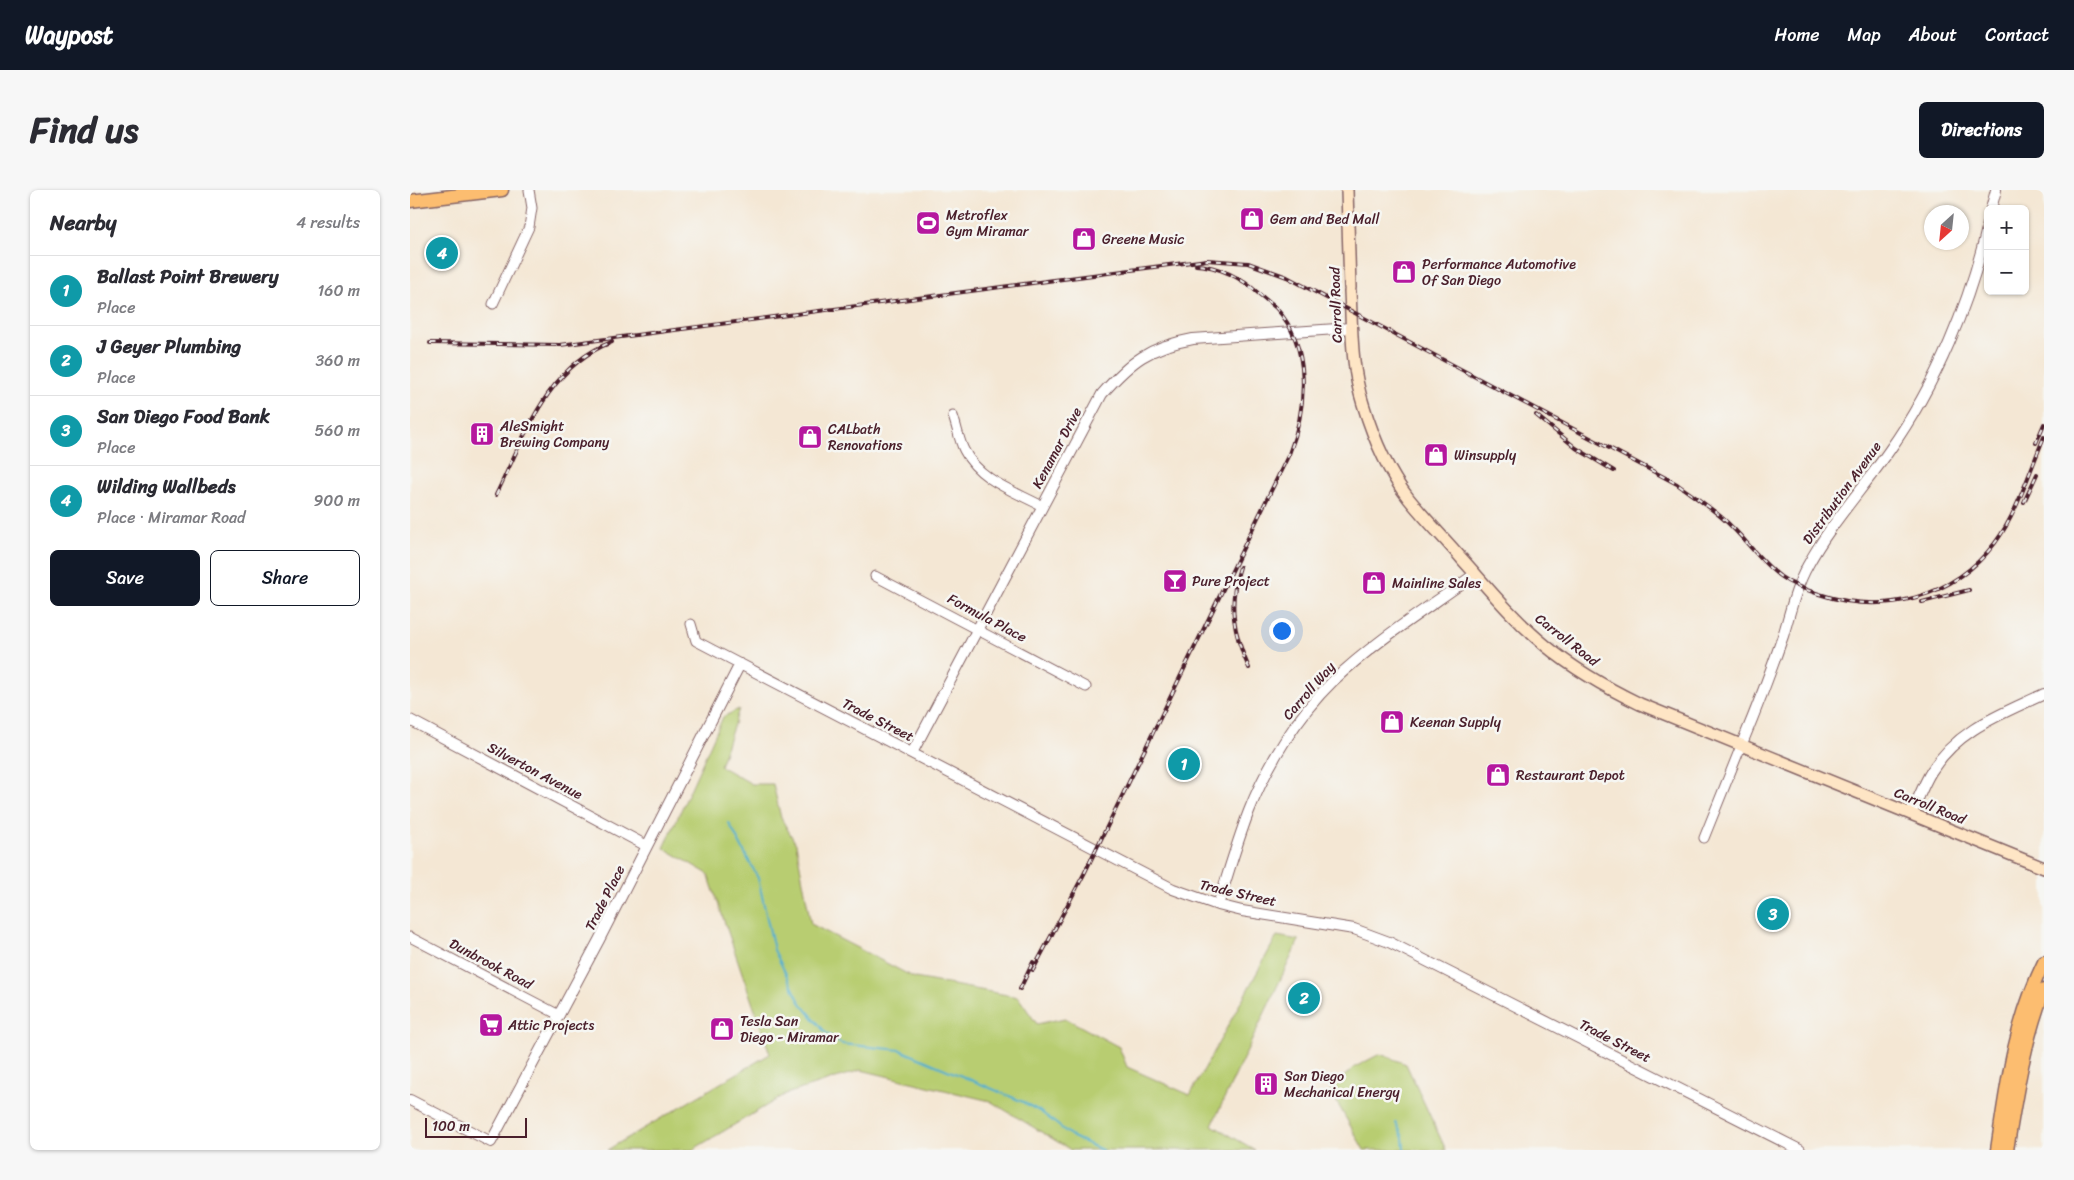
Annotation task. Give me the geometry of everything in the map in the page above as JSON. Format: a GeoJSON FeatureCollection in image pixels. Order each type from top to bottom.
{"type":"FeatureCollection","features":[{"type":"Feature","properties":{"kind":"main road"},"geometry":{"type":"LineString","coordinates":[[410,201],[502,190]]}},
{"type":"Feature","properties":{"kind":"main road","name":"Carroll Road"},"geometry":{"type":"LineString","coordinates":[[1347,190],[1351,328],[1356,372],[1362,402],[1375,437],[1389,467],[1408,498],[1517,620],[1546,646],[1585,675],[1640,704],[2044,868]]}},
{"type":"Feature","properties":{"kind":"main road"},"geometry":{"type":"LineString","coordinates":[[1997,1150],[2013,1046],[2032,986],[2044,962]]}},
{"type":"Feature","properties":{"kind":"main road"},"geometry":{"type":"LineString","coordinates":[[2007,1150],[2018,1077],[2032,1022],[2044,990]]}},
{"type":"Feature","properties":{"kind":"street"},"geometry":{"type":"LineString","coordinates":[[493,304],[529,227],[532,208],[529,190]]}},
{"type":"Feature","properties":{"kind":"street"},"geometry":{"type":"LineString","coordinates":[[1992,205],[1996,190]]}},
{"type":"Feature","properties":{"kind":"street","name":"Distribution Avenue"},"geometry":{"type":"LineString","coordinates":[[1704,838],[1771,672],[1806,567],[1829,528],[1889,452],[1914,413],[1950,342],[1976,269],[1984,239]]}},
{"type":"Feature","properties":{"kind":"street","name":"Kenamar Drive"},"geometry":{"type":"LineString","coordinates":[[912,753],[1102,394],[1122,371],[1144,354],[1169,343],[1193,339],[1351,328]]}},
{"type":"Feature","properties":{"kind":"street"},"geometry":{"type":"LineString","coordinates":[[953,416],[964,449],[974,465],[986,476],[1042,506]]}},
{"type":"Feature","properties":{"kind":"street","name":"Carroll Way"},"geometry":{"type":"LineString","coordinates":[[1218,905],[1249,811],[1270,767],[1302,716],[1332,682],[1357,660],[1476,574]]}},
{"type":"Feature","properties":{"kind":"street","name":"Formula Place"},"geometry":{"type":"LineString","coordinates":[[875,576],[1086,686]]}},
{"type":"Feature","properties":{"kind":"street","name":"Trade Street"},"geometry":{"type":"LineString","coordinates":[[691,624],[696,641],[1173,888],[1218,905],[1242,911],[1354,929],[1390,942],[1800,1150]]}},
{"type":"Feature","properties":{"kind":"street","name":"Trade Place"},"geometry":{"type":"LineString","coordinates":[[410,1100],[491,1142],[559,1015],[740,664]]}},
{"type":"Feature","properties":{"kind":"street"},"geometry":{"type":"LineString","coordinates":[[1911,814],[1930,773],[1944,754],[1969,731],[2044,694]]}},
{"type":"Feature","properties":{"kind":"street","name":"Silverton Avenue"},"geometry":{"type":"LineString","coordinates":[[410,720],[647,846]]}},
{"type":"Feature","properties":{"kind":"street","name":"Dunbrook Road"},"geometry":{"type":"LineString","coordinates":[[410,938],[559,1015]]}},
{"type":"Feature","properties":{"kind":"green space"},"geometry":{"type":"Polygon","coordinates":[[[739,709],[720,766],[752,784],[773,784],[781,818],[796,844],[811,924],[915,978],[1018,997],[1037,1024],[1065,1018],[1119,1047],[1127,1067],[1190,1095],[1277,936],[1299,940],[1212,1125],[1255,1150],[1071,1150],[990,1101],[861,1070],[786,1094],[692,1150],[607,1150],[770,1054],[708,874],[664,848],[723,717],[739,709]]]}},
{"type":"Feature","properties":{"kind":"green space"},"geometry":{"type":"Polygon","coordinates":[[[1380,1054],[1406,1064],[1446,1150],[1364,1150],[1330,1090],[1353,1068],[1380,1054]]]}},
{"type":"Feature","properties":{"kind":"waterway"},"geometry":{"type":"LineString","coordinates":[[729,823],[758,878],[774,950],[800,1002],[825,1032],[842,1044],[900,1050],[1021,1101],[1041,1112],[1073,1137],[1102,1150]]}},
{"type":"Feature","properties":{"kind":"waterway"},"geometry":{"type":"LineString","coordinates":[[1396,1123],[1403,1137],[1404,1150]]}},
{"type":"Feature","properties":{"kind":"railway"},"geometry":{"type":"LineString","coordinates":[[430,343],[560,345],[1207,260],[1248,263],[1287,277],[1677,484],[1727,522],[1768,566],[1790,582],[1819,594],[1868,603],[1892,602],[1916,597],[1938,589],[1959,577],[1978,562],[1995,543],[2010,519],[2044,437]]}},
{"type":"Feature","properties":{"kind":"railway"},"geometry":{"type":"LineString","coordinates":[[1033,970],[1084,874],[1289,454],[1300,417],[1303,378],[1301,359],[1296,341],[1288,324],[1276,308],[1245,282],[1221,270],[1196,265]]}},
{"type":"Feature","properties":{"kind":"railway"},"geometry":{"type":"LineString","coordinates":[[496,495],[528,428],[554,386],[570,368],[590,353],[612,342]]}},
{"type":"Feature","properties":{"kind":"railway"},"geometry":{"type":"LineString","coordinates":[[1536,415],[1576,448],[1614,471]]}},
{"type":"Feature","properties":{"kind":"railway"},"geometry":{"type":"LineString","coordinates":[[2036,443],[2044,424]]}},
{"type":"Feature","properties":{"kind":"railway"},"geometry":{"type":"LineString","coordinates":[[2024,502],[2037,474]]}},
{"type":"Feature","properties":{"kind":"railway"},"geometry":{"type":"LineString","coordinates":[[1240,567],[1234,593],[1234,618],[1239,643],[1249,668]]}},
{"type":"Feature","properties":{"kind":"railway"},"geometry":{"type":"LineString","coordinates":[[1922,602],[1969,590]]}},
{"type":"Feature","properties":{"kind":"railway"},"geometry":{"type":"LineString","coordinates":[[1020,989],[1033,962]]}},
{"type":"Feature","properties":{"kind":"place","name":"Gem and Bed Mall"},"geometry":{"type":"Point","coordinates":[1252,219]}},
{"type":"Feature","properties":{"kind":"place","name":"Metroflex Gym Miramar"},"geometry":{"type":"Point","coordinates":[928,223]}},
{"type":"Feature","properties":{"kind":"place","name":"Greene Music"},"geometry":{"type":"Point","coordinates":[1084,239]}},
{"type":"Feature","properties":{"kind":"place","name":"Wilding Wallbeds"},"geometry":{"type":"Point","coordinates":[442,253]}},
{"type":"Feature","properties":{"kind":"place","name":"Performance Automotive Of San Diego"},"geometry":{"type":"Point","coordinates":[1404,272]}},
{"type":"Feature","properties":{"kind":"place","name":"AleSmight Brewing Company"},"geometry":{"type":"Point","coordinates":[482,434]}},
{"type":"Feature","properties":{"kind":"place","name":"CALbath Renovations"},"geometry":{"type":"Point","coordinates":[810,437]}},
{"type":"Feature","properties":{"kind":"place","name":"Winsupply"},"geometry":{"type":"Point","coordinates":[1436,455]}},
{"type":"Feature","properties":{"kind":"place","name":"Pure Project"},"geometry":{"type":"Point","coordinates":[1175,581]}},
{"type":"Feature","properties":{"kind":"place","name":"Mainline Sales"},"geometry":{"type":"Point","coordinates":[1374,583]}},
{"type":"Feature","properties":{"kind":"place","name":"Keenan Supply"},"geometry":{"type":"Point","coordinates":[1392,722]}},
{"type":"Feature","properties":{"kind":"place","name":"Ballast Point Brewery"},"geometry":{"type":"Point","coordinates":[1184,764]}},
{"type":"Feature","properties":{"kind":"place","name":"Restaurant Depot"},"geometry":{"type":"Point","coordinates":[1498,775]}},
{"type":"Feature","properties":{"kind":"place","name":"San Diego Food Bank"},"geometry":{"type":"Point","coordinates":[1773,914]}},
{"type":"Feature","properties":{"kind":"place","name":"J Geyer Plumbing"},"geometry":{"type":"Point","coordinates":[1304,998]}},
{"type":"Feature","properties":{"kind":"place","name":"Attic Projects"},"geometry":{"type":"Point","coordinates":[491,1025]}},
{"type":"Feature","properties":{"kind":"place","name":"Tesla San Diego - Miramar"},"geometry":{"type":"Point","coordinates":[722,1029]}},
{"type":"Feature","properties":{"kind":"place","name":"San Diego Mechanical Energy"},"geometry":{"type":"Point","coordinates":[1266,1084]}}]}
